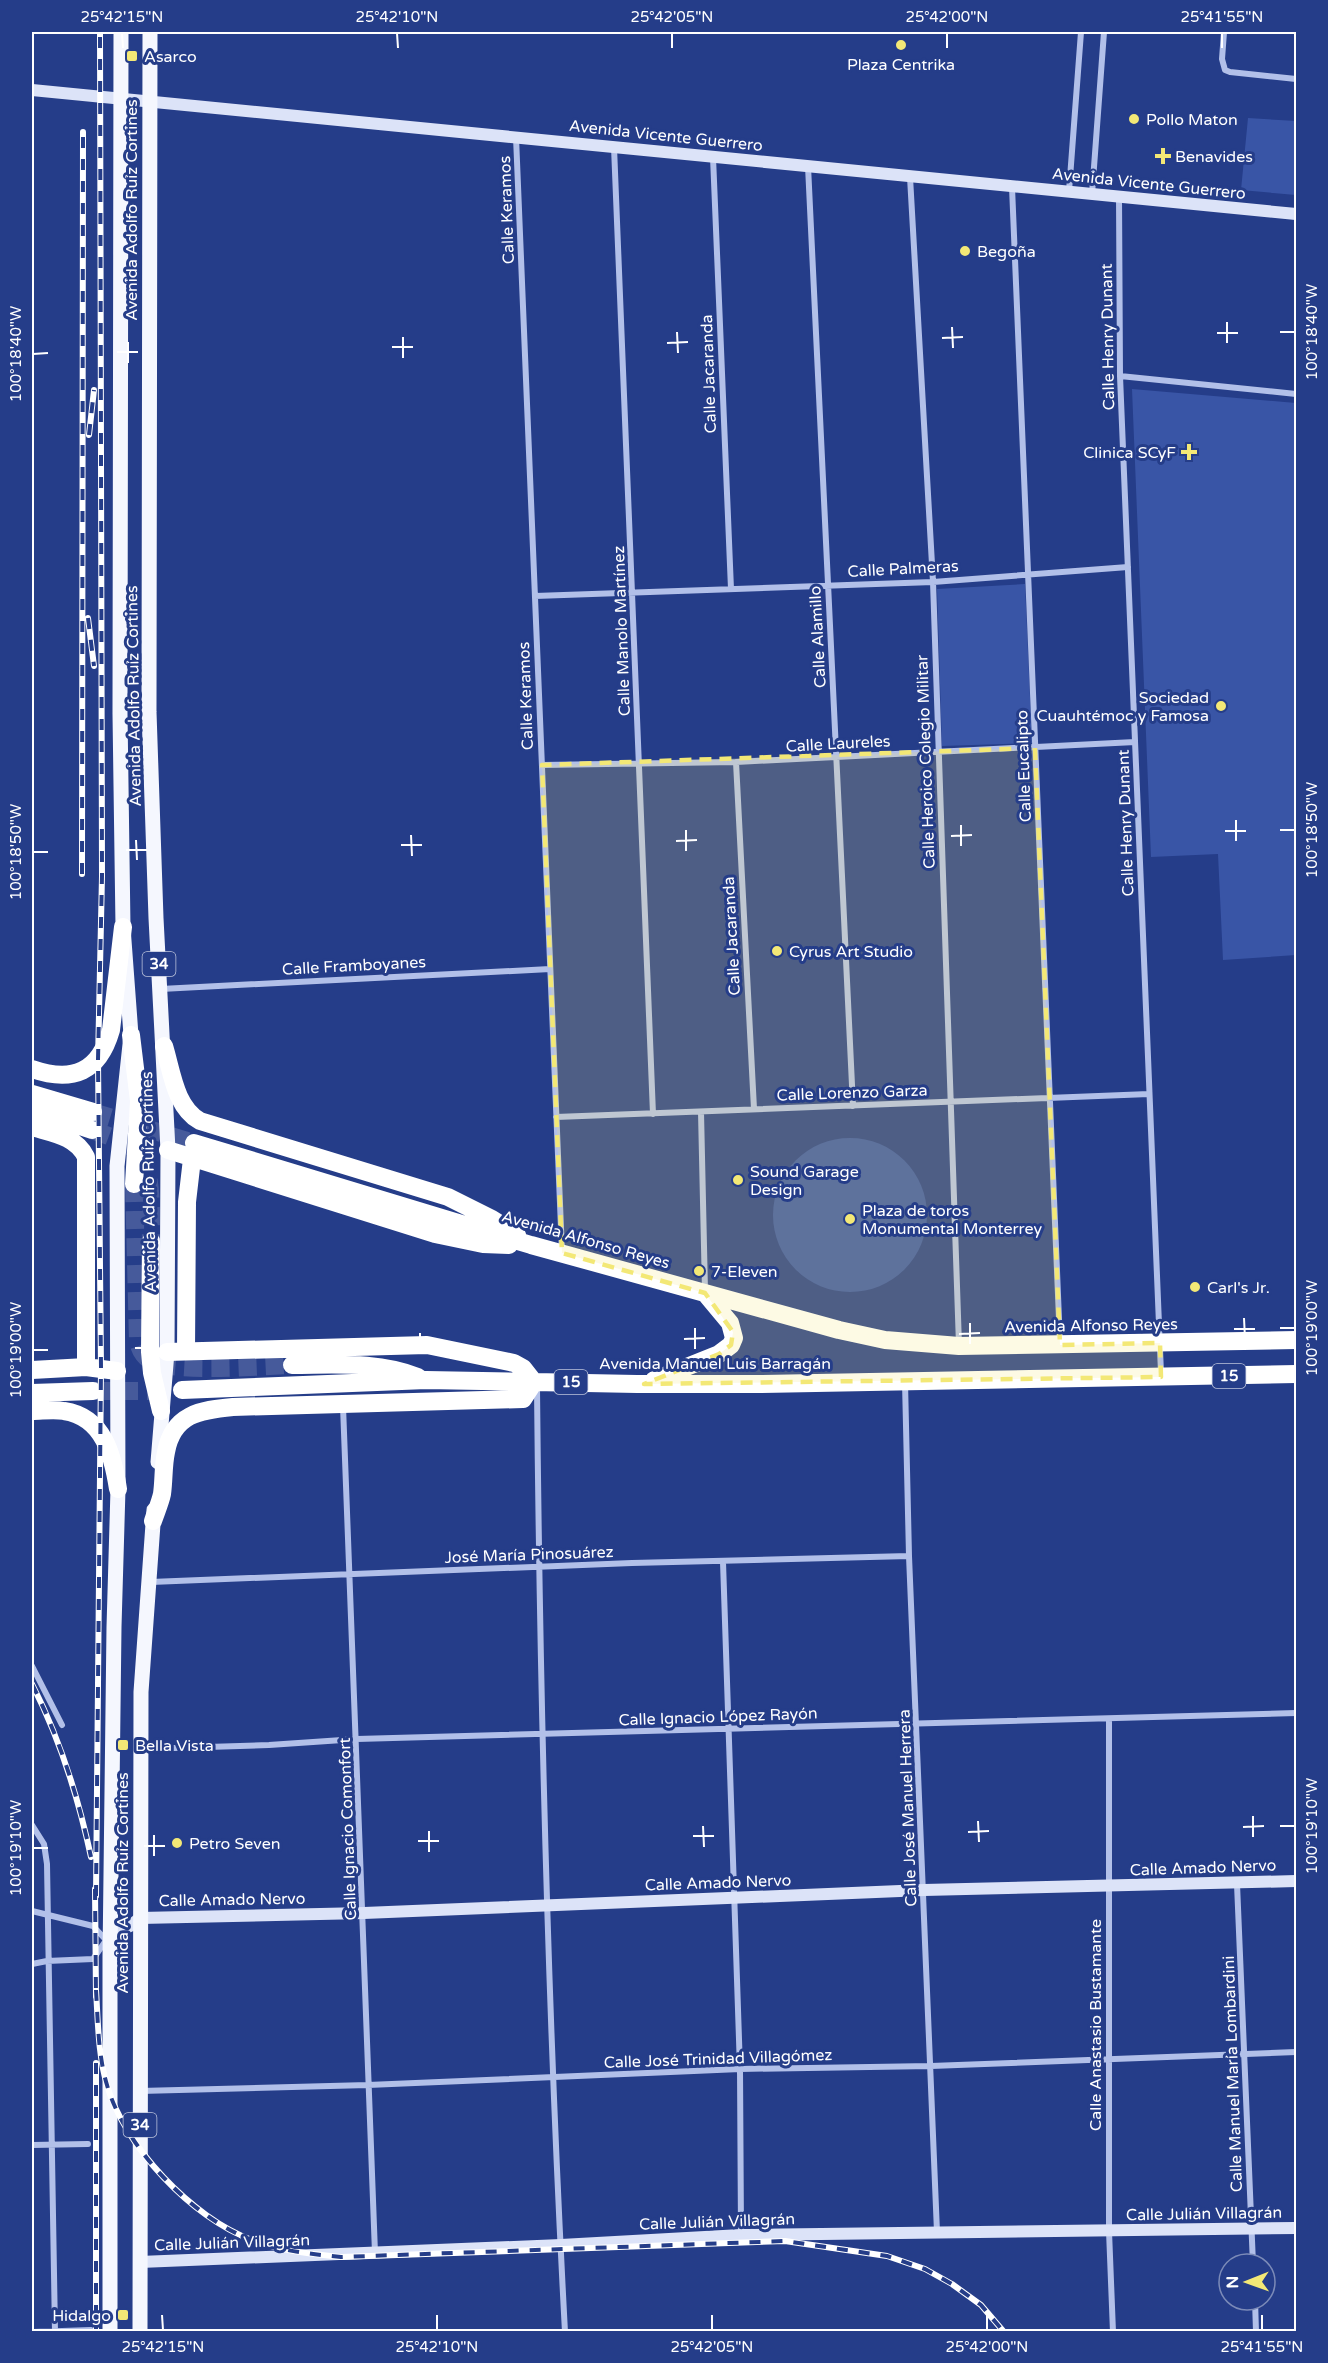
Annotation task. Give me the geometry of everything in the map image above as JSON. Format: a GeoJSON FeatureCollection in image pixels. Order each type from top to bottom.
{"type":"FeatureCollection","features":[{"type":"Feature","properties":{"kind":"highway"},"geometry":{"type":"LineString","coordinates":[[32,1069],[51,1074],[76,1073],[88,1069],[101,1056],[111,1030],[123,927]]}},
{"type":"Feature","properties":{"kind":"highway"},"geometry":{"type":"LineString","coordinates":[[131,1035],[139,1101],[134,1184]]}},
{"type":"Feature","properties":{"kind":"highway"},"geometry":{"type":"LineString","coordinates":[[164,1046],[181,1103],[191,1116],[200,1121],[448,1197],[492,1219],[531,1245]]}},
{"type":"Feature","properties":{"kind":"highway"},"geometry":{"type":"LineString","coordinates":[[32,1094],[92,1121],[32,1110]]}},
{"type":"Feature","properties":{"kind":"highway"},"geometry":{"type":"LineString","coordinates":[[32,1126],[70,1140],[82,1149],[86,1157],[86,1368]]}},
{"type":"Feature","properties":{"kind":"highway"},"geometry":{"type":"LineString","coordinates":[[168,1150],[193,1151],[435,1234],[483,1244],[531,1245]]}},
{"type":"Feature","properties":{"kind":"highway"},"geometry":{"type":"LineString","coordinates":[[186,1351],[187,1202],[193,1151]]}},
{"type":"Feature","properties":{"kind":"highway"},"geometry":{"type":"LineString","coordinates":[[151,1241],[150,1352],[152,1373],[161,1411]]}},
{"type":"Feature","properties":{"kind":"highway","name":"Avenida Alfonso Reyes"},"geometry":{"type":"LineString","coordinates":[[531,1245],[840,1330],[885,1340],[959,1346],[1296,1340]]}},
{"type":"Feature","properties":{"kind":"highway"},"geometry":{"type":"LineString","coordinates":[[644,1384],[719,1354],[731,1345],[734,1338],[730,1323],[705,1293]]}},
{"type":"Feature","properties":{"kind":"highway"},"geometry":{"type":"LineString","coordinates":[[153,1521],[162,1495],[166,1452],[171,1436],[182,1420],[213,1409],[523,1399],[536,1382],[524,1368],[514,1363],[428,1345],[166,1352]]}},
{"type":"Feature","properties":{"kind":"highway"},"geometry":{"type":"LineString","coordinates":[[292,1365],[377,1366],[399,1370],[426,1380]]}},
{"type":"Feature","properties":{"kind":"highway"},"geometry":{"type":"LineString","coordinates":[[32,1370],[86,1368],[117,1371]]}},
{"type":"Feature","properties":{"kind":"highway","name":"15"},"geometry":{"type":"LineString","coordinates":[[1161,1377],[1296,1374]]}},
{"type":"Feature","properties":{"kind":"highway","name":"Avenida Manuel Luis Barragán"},"geometry":{"type":"LineString","coordinates":[[182,1390],[426,1380],[644,1384],[1161,1377]]}},
{"type":"Feature","properties":{"kind":"highway"},"geometry":{"type":"LineString","coordinates":[[32,1393],[93,1391]]}},
{"type":"Feature","properties":{"kind":"highway"},"geometry":{"type":"LineString","coordinates":[[32,1411],[72,1413],[95,1426],[112,1454],[118,1489]]}},
{"type":"Feature","properties":{"kind":"main road","name":"Avenida Adolfo Ruíz Cortines"},"geometry":{"type":"LineString","coordinates":[[110,2331],[108,1938],[118,1489],[117,1166],[131,1035],[123,927],[120,714],[121,32]]}},
{"type":"Feature","properties":{"kind":"main road","name":"Avenida Adolfo Ruíz Cortines"},"geometry":{"type":"LineString","coordinates":[[140,2331],[141,1692],[166,1352],[168,1150],[149,712],[150,32]]}},
{"type":"Feature","properties":{"kind":"street"},"geometry":{"type":"LineString","coordinates":[[1069,191],[1081,32]]}},
{"type":"Feature","properties":{"kind":"street"},"geometry":{"type":"LineString","coordinates":[[1092,194],[1104,32]]}},
{"type":"Feature","properties":{"kind":"street"},"geometry":{"type":"LineString","coordinates":[[1224,32],[1222,60],[1225,70],[1296,79]]}},
{"type":"Feature","properties":{"kind":"street","name":"Avenida Vicente Guerrero"},"geometry":{"type":"LineString","coordinates":[[32,90],[1296,214]]}},
{"type":"Feature","properties":{"kind":"street","name":"Calle Keramos"},"geometry":{"type":"LineString","coordinates":[[516,137],[562,1253]]}},
{"type":"Feature","properties":{"kind":"street","name":"Calle Manolo Martínez"},"geometry":{"type":"LineString","coordinates":[[614,147],[634,594],[653,1114]]}},
{"type":"Feature","properties":{"kind":"street","name":"Calle Jacaranda"},"geometry":{"type":"LineString","coordinates":[[713,157],[731,589]]}},
{"type":"Feature","properties":{"kind":"street","name":"Calle Alamillo"},"geometry":{"type":"LineString","coordinates":[[808,166],[853,1106]]}},
{"type":"Feature","properties":{"kind":"street","name":"Calle Heroico Colegio Militar"},"geometry":{"type":"LineString","coordinates":[[910,177],[933,582],[959,1346]]}},
{"type":"Feature","properties":{"kind":"street","name":"Calle Eucalipto"},"geometry":{"type":"LineString","coordinates":[[1012,187],[1060,1345]]}},
{"type":"Feature","properties":{"kind":"street","name":"Calle Henry Dunant"},"geometry":{"type":"LineString","coordinates":[[1119,196],[1120,376],[1161,1377]]}},
{"type":"Feature","properties":{"kind":"street"},"geometry":{"type":"LineString","coordinates":[[1120,376],[1296,394]]}},
{"type":"Feature","properties":{"kind":"street","name":"Calle Palmeras"},"geometry":{"type":"LineString","coordinates":[[535,596],[933,582],[1128,567]]}},
{"type":"Feature","properties":{"kind":"street","name":"Calle Laureles"},"geometry":{"type":"LineString","coordinates":[[542,765],[736,762],[1135,742]]}},
{"type":"Feature","properties":{"kind":"street","name":"Calle Jacaranda"},"geometry":{"type":"LineString","coordinates":[[736,762],[754,1109]]}},
{"type":"Feature","properties":{"kind":"street","name":"Calle Framboyanes"},"geometry":{"type":"LineString","coordinates":[[160,989],[550,969]]}},
{"type":"Feature","properties":{"kind":"street","name":"Calle Lorenzo Garza"},"geometry":{"type":"LineString","coordinates":[[556,1117],[1149,1094]]}},
{"type":"Feature","properties":{"kind":"street"},"geometry":{"type":"LineString","coordinates":[[701,1112],[705,1293]]}},
{"type":"Feature","properties":{"kind":"street"},"geometry":{"type":"LineString","coordinates":[[536,1382],[548,1906],[565,2331]]}},
{"type":"Feature","properties":{"kind":"street","name":"Calle José Manuel Herrera"},"geometry":{"type":"LineString","coordinates":[[905,1382],[909,1556],[937,2233]]}},
{"type":"Feature","properties":{"kind":"street","name":"Calle Ignacio Comonfort"},"geometry":{"type":"LineString","coordinates":[[343,1405],[348,1574],[364,1913],[375,2253]]}},
{"type":"Feature","properties":{"kind":"street","name":"José María Pinosuárez"},"geometry":{"type":"LineString","coordinates":[[150,1582],[909,1556]]}},
{"type":"Feature","properties":{"kind":"street"},"geometry":{"type":"LineString","coordinates":[[723,1562],[740,2069],[741,2235]]}},
{"type":"Feature","properties":{"kind":"street"},"geometry":{"type":"LineString","coordinates":[[32,1666],[62,1725]]}},
{"type":"Feature","properties":{"kind":"street"},"geometry":{"type":"LineString","coordinates":[[32,1682],[40,1681]]}},
{"type":"Feature","properties":{"kind":"street","name":"Calle Ignacio López Rayón"},"geometry":{"type":"LineString","coordinates":[[141,1749],[269,1745],[357,1739],[543,1736],[1296,1713]]}},
{"type":"Feature","properties":{"kind":"street","name":"Calle Anastasio Bustamante"},"geometry":{"type":"LineString","coordinates":[[1110,1719],[1109,2231],[1113,2331]]}},
{"type":"Feature","properties":{"kind":"street"},"geometry":{"type":"LineString","coordinates":[[32,1825],[38,1833],[46,1854],[55,2331]]}},
{"type":"Feature","properties":{"kind":"street","name":"Calle Amado Nervo"},"geometry":{"type":"LineString","coordinates":[[140,1918],[364,1913],[924,1890],[1296,1881]]}},
{"type":"Feature","properties":{"kind":"street","name":"Calle Manuel María Lombardini"},"geometry":{"type":"LineString","coordinates":[[1238,1884],[1253,2252]]}},
{"type":"Feature","properties":{"kind":"street"},"geometry":{"type":"LineString","coordinates":[[32,1911],[93,1926],[108,1938]]}},
{"type":"Feature","properties":{"kind":"street"},"geometry":{"type":"LineString","coordinates":[[32,1964],[93,1959],[108,1938],[140,1918]]}},
{"type":"Feature","properties":{"kind":"street","name":"Calle José Trinidad Villagómez"},"geometry":{"type":"LineString","coordinates":[[140,2091],[1296,2052]]}},
{"type":"Feature","properties":{"kind":"street"},"geometry":{"type":"LineString","coordinates":[[32,2145],[88,2144]]}},
{"type":"Feature","properties":{"kind":"street","name":"Calle Julián Villagrán"},"geometry":{"type":"LineString","coordinates":[[140,2262],[561,2245],[741,2235],[1296,2228]]}},
{"type":"Feature","properties":{"kind":"street"},"geometry":{"type":"LineString","coordinates":[[1255,2312],[1256,2331]]}},
{"type":"Feature","properties":{"kind":"street"},"geometry":{"type":"LineString","coordinates":[[33,2331],[91,2330]]}},
{"type":"Feature","properties":{"kind":"highlighted area"},"geometry":{"type":"Polygon","coordinates":[[[1035,748],[1060,1345],[1160,1343],[1161,1377],[644,1384],[719,1354],[731,1345],[733,1332],[705,1293],[562,1253],[542,765],[1035,748]]]}},
{"type":"Feature","properties":{"kind":"shaded area"},"geometry":{"type":"Polygon","coordinates":[[[1248,118],[1296,121],[1296,195],[1241,190],[1248,118]]]}},
{"type":"Feature","properties":{"kind":"shaded area","name":"Sociedad Cuauhtémoc y Famosa"},"geometry":{"type":"Polygon","coordinates":[[[1132,389],[1296,403],[1296,955],[1223,960],[1218,854],[1151,857],[1132,389]]]}},
{"type":"Feature","properties":{"kind":"shaded area"},"geometry":{"type":"Polygon","coordinates":[[[1025,584],[1032,743],[942,746],[937,589],[1025,584]]]}},
{"type":"Feature","properties":{"kind":"shaded area","name":"Plaza de toros Monumental Monterrey"},"geometry":{"type":"Polygon","coordinates":[[[850,1138],[879,1144],[893,1151],[904,1161],[914,1172],[921,1186],[927,1215],[921,1244],[914,1258],[904,1269],[893,1279],[879,1286],[850,1292],[821,1286],[807,1279],[796,1269],[786,1258],[779,1244],[773,1215],[779,1186],[786,1172],[796,1161],[807,1151],[821,1144],[850,1138]]]}},
{"type":"Feature","properties":{"kind":"tunnel"},"geometry":{"type":"LineString","coordinates":[[93,1112],[194,1143]]}},
{"type":"Feature","properties":{"kind":"tunnel"},"geometry":{"type":"LineString","coordinates":[[92,1130],[127,1144],[145,1166],[150,1191],[151,1241]]}},
{"type":"Feature","properties":{"kind":"tunnel"},"geometry":{"type":"LineString","coordinates":[[134,1184],[138,1342],[144,1355],[151,1361],[162,1365],[178,1367],[292,1365]]}},
{"type":"Feature","properties":{"kind":"tunnel"},"geometry":{"type":"LineString","coordinates":[[93,1391],[169,1391]]}},
{"type":"Feature","properties":{"kind":"railway"},"geometry":{"type":"LineString","coordinates":[[96,1896],[101,1368],[98,1060],[102,876],[100,32]]}},
{"type":"Feature","properties":{"kind":"railway"},"geometry":{"type":"LineString","coordinates":[[82,874],[83,132]]}},
{"type":"Feature","properties":{"kind":"railway"},"geometry":{"type":"LineString","coordinates":[[89,435],[94,390]]}},
{"type":"Feature","properties":{"kind":"railway"},"geometry":{"type":"LineString","coordinates":[[88,618],[94,666]]}},
{"type":"Feature","properties":{"kind":"railway"},"geometry":{"type":"LineString","coordinates":[[32,1684],[67,1768],[91,1857]]}},
{"type":"Feature","properties":{"kind":"railway"},"geometry":{"type":"LineString","coordinates":[[95,1889],[96,1997]]}},
{"type":"Feature","properties":{"kind":"railway"},"geometry":{"type":"LineString","coordinates":[[96,1990],[104,2074],[116,2108],[128,2132],[163,2177],[184,2197],[229,2230],[252,2240],[285,2249],[341,2257],[785,2241],[887,2256],[925,2269],[952,2284],[981,2305],[1004,2332]]}},
{"type":"Feature","properties":{"kind":"railway"},"geometry":{"type":"LineString","coordinates":[[96,2063],[96,2332]]}},
{"type":"Feature","properties":{"kind":"place","name":"Plaza Centrika"},"geometry":{"type":"Point","coordinates":[901,45]}},
{"type":"Feature","properties":{"kind":"place","name":"Asarco"},"geometry":{"type":"Point","coordinates":[132,56]}},
{"type":"Feature","properties":{"kind":"place","name":"Pollo Maton"},"geometry":{"type":"Point","coordinates":[1134,119]}},
{"type":"Feature","properties":{"kind":"place","name":"Benavides"},"geometry":{"type":"Point","coordinates":[1163,156]}},
{"type":"Feature","properties":{"kind":"place","name":"Begoña"},"geometry":{"type":"Point","coordinates":[965,251]}},
{"type":"Feature","properties":{"kind":"place","name":"Clinica SCyF"},"geometry":{"type":"Point","coordinates":[1189,452]}},
{"type":"Feature","properties":{"kind":"place","name":"Sociedad Cuauhtémoc y Famosa"},"geometry":{"type":"Point","coordinates":[1221,706]}},
{"type":"Feature","properties":{"kind":"place","name":"Cyrus Art Studio"},"geometry":{"type":"Point","coordinates":[777,951]}},
{"type":"Feature","properties":{"kind":"place","name":"Sound Garage Design"},"geometry":{"type":"Point","coordinates":[738,1180]}},
{"type":"Feature","properties":{"kind":"place","name":"Plaza de toros Monumental Monterrey"},"geometry":{"type":"Point","coordinates":[850,1219]}},
{"type":"Feature","properties":{"kind":"place","name":"7-Eleven"},"geometry":{"type":"Point","coordinates":[699,1271]}},
{"type":"Feature","properties":{"kind":"place","name":"Carl's Jr."},"geometry":{"type":"Point","coordinates":[1195,1287]}},
{"type":"Feature","properties":{"kind":"place","name":"Bella Vista"},"geometry":{"type":"Point","coordinates":[123,1745]}},
{"type":"Feature","properties":{"kind":"place","name":"Petro Seven"},"geometry":{"type":"Point","coordinates":[177,1843]}},
{"type":"Feature","properties":{"kind":"place","name":"Hidalgo"},"geometry":{"type":"Point","coordinates":[123,2315]}}]}
